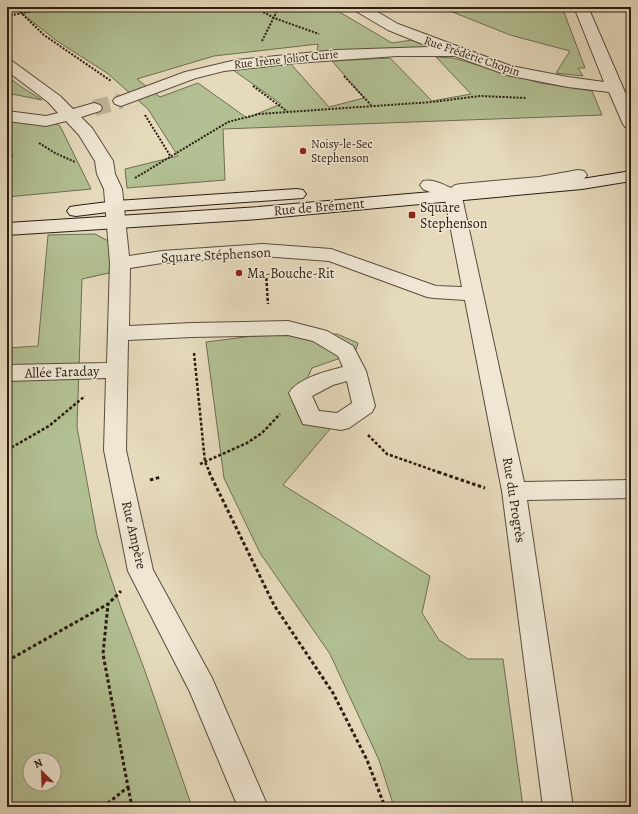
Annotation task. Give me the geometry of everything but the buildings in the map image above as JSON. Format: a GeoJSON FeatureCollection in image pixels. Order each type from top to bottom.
{"type":"FeatureCollection","features":[{"type":"Feature","properties":{"kind":"street","name":"Rue Frédéric Chopin"},"geometry":{"type":"LineString","coordinates":[[359,7],[393,28],[507,70],[568,82],[614,88]]}},
{"type":"Feature","properties":{"kind":"street"},"geometry":{"type":"LineString","coordinates":[[581,7],[614,88],[631,124]]}},
{"type":"Feature","properties":{"kind":"street"},"geometry":{"type":"LineString","coordinates":[[374,51],[390,42],[394,36],[393,28]]}},
{"type":"Feature","properties":{"kind":"street","name":"Rue Irène Joliot Curie"},"geometry":{"type":"LineString","coordinates":[[127,99],[199,72],[252,62],[374,51],[407,50],[457,52]]}},
{"type":"Feature","properties":{"kind":"street","name":"Rue Ampère"},"geometry":{"type":"LineString","coordinates":[[7,64],[54,99],[86,132],[104,160],[110,181],[116,214],[120,263],[115,450],[141,571],[202,687],[253,807]]}},
{"type":"Feature","properties":{"kind":"street"},"geometry":{"type":"LineString","coordinates":[[7,116],[46,121],[94,108]]}},
{"type":"Feature","properties":{"kind":"street","name":"Rue de Brément"},"geometry":{"type":"LineString","coordinates":[[7,229],[116,214],[429,185],[631,173]]}},
{"type":"Feature","properties":{"kind":"street"},"geometry":{"type":"LineString","coordinates":[[429,185],[453,196],[461,189],[539,182],[578,175]]}},
{"type":"Feature","properties":{"kind":"street","name":"Rue de Brément"},"geometry":{"type":"LineString","coordinates":[[7,219],[116,214],[266,212],[582,184],[631,176]]}},
{"type":"Feature","properties":{"kind":"street","name":"Rue du Progrès"},"geometry":{"type":"LineString","coordinates":[[453,196],[514,491],[558,807]]}},
{"type":"Feature","properties":{"kind":"street","name":"Square Stéphenson"},"geometry":{"type":"LineString","coordinates":[[120,263],[162,257],[263,250],[331,255],[434,292],[474,294]]}},
{"type":"Feature","properties":{"kind":"street"},"geometry":{"type":"LineString","coordinates":[[118,334],[192,330],[288,328],[320,336],[346,351],[355,371],[364,406],[341,422],[311,418],[300,394],[326,379],[355,371]]}},
{"type":"Feature","properties":{"kind":"street","name":"Allée Faraday"},"geometry":{"type":"LineString","coordinates":[[7,373],[117,370]]}},
{"type":"Feature","properties":{"kind":"street"},"geometry":{"type":"LineString","coordinates":[[514,491],[631,489]]}},
{"type":"Feature","properties":{"kind":"path"},"geometry":{"type":"LineString","coordinates":[[15,7],[44,35],[127,99],[154,128],[171,157]]}},
{"type":"Feature","properties":{"kind":"path"},"geometry":{"type":"LineString","coordinates":[[7,16],[21,12],[54,7]]}},
{"type":"Feature","properties":{"kind":"path"},"geometry":{"type":"LineString","coordinates":[[254,7],[274,18],[315,32],[350,53]]}},
{"type":"Feature","properties":{"kind":"path"},"geometry":{"type":"LineString","coordinates":[[252,62],[279,7]]}},
{"type":"Feature","properties":{"kind":"path"},"geometry":{"type":"LineString","coordinates":[[430,7],[435,10]]}},
{"type":"Feature","properties":{"kind":"path"},"geometry":{"type":"LineString","coordinates":[[325,55],[371,105]]}},
{"type":"Feature","properties":{"kind":"path"},"geometry":{"type":"LineString","coordinates":[[226,66],[288,112]]}},
{"type":"Feature","properties":{"kind":"path"},"geometry":{"type":"LineString","coordinates":[[38,142],[55,153],[110,181],[150,170],[228,122],[259,114],[371,105],[432,102],[480,96],[531,98]]}},
{"type":"Feature","properties":{"kind":"path"},"geometry":{"type":"LineString","coordinates":[[266,268],[268,305]]}},
{"type":"Feature","properties":{"kind":"path"},"geometry":{"type":"LineString","coordinates":[[192,330],[206,462],[232,523],[274,605],[333,693],[367,760],[385,807]]}},
{"type":"Feature","properties":{"kind":"path"},"geometry":{"type":"LineString","coordinates":[[7,450],[49,426],[117,370]]}},
{"type":"Feature","properties":{"kind":"path"},"geometry":{"type":"LineString","coordinates":[[200,464],[248,443],[262,433],[287,407],[303,401]]}},
{"type":"Feature","properties":{"kind":"path"},"geometry":{"type":"LineString","coordinates":[[350,416],[387,454],[482,488],[514,491]]}},
{"type":"Feature","properties":{"kind":"path"},"geometry":{"type":"LineString","coordinates":[[7,661],[108,604],[141,571]]}},
{"type":"Feature","properties":{"kind":"path"},"geometry":{"type":"LineString","coordinates":[[108,604],[103,654],[132,807]]}},
{"type":"Feature","properties":{"kind":"path"},"geometry":{"type":"LineString","coordinates":[[103,807],[128,787]]}},
{"type":"Feature","properties":{"kind":"green space"},"geometry":{"type":"Polygon","coordinates":[[[18,7],[331,7],[392,43],[412,40],[436,49],[317,52],[318,44],[214,56],[137,79],[160,97],[198,83],[247,118],[281,104],[233,70],[291,64],[329,107],[364,98],[332,61],[390,58],[432,101],[471,94],[436,57],[453,58],[540,83],[592,91],[602,115],[223,129],[225,180],[127,188],[125,169],[178,156],[148,109],[107,73],[57,41],[24,15],[18,7]]]}},
{"type":"Feature","properties":{"kind":"green space"},"geometry":{"type":"Polygon","coordinates":[[[440,7],[562,7],[585,68],[578,68],[583,76],[556,73],[570,51],[510,35],[440,7]]]}},
{"type":"Feature","properties":{"kind":"green space"},"geometry":{"type":"Polygon","coordinates":[[[7,76],[20,86],[42,100],[7,93],[7,76]]]}},
{"type":"Feature","properties":{"kind":"green space"},"geometry":{"type":"Polygon","coordinates":[[[7,113],[42,118],[60,126],[91,189],[7,197],[7,173],[13,154],[7,154],[7,113]]]}},
{"type":"Feature","properties":{"kind":"green space"},"geometry":{"type":"Polygon","coordinates":[[[95,234],[112,243],[109,273],[82,279],[77,427],[97,536],[192,807],[7,807],[7,348],[38,346],[48,235],[95,234]]]}},
{"type":"Feature","properties":{"kind":"green space"},"geometry":{"type":"Polygon","coordinates":[[[337,334],[358,343],[355,353],[312,368],[305,383],[305,408],[330,429],[283,485],[430,576],[422,613],[439,640],[468,659],[503,659],[523,807],[394,807],[379,760],[330,654],[260,553],[224,478],[206,342],[253,336],[337,334]]]}},
{"type":"Feature","properties":{"kind":"tunnel"},"geometry":{"type":"LineString","coordinates":[[94,108],[121,101]]}},
{"type":"Feature","properties":{"kind":"place","name":"Noisy-le-Sec Stephenson"},"geometry":{"type":"Point","coordinates":[303,151]}},
{"type":"Feature","properties":{"kind":"place","name":"Square Stephenson"},"geometry":{"type":"Point","coordinates":[412,215]}},
{"type":"Feature","properties":{"kind":"place","name":"Ma-Bouche-Rit"},"geometry":{"type":"Point","coordinates":[239,273]}}]}
